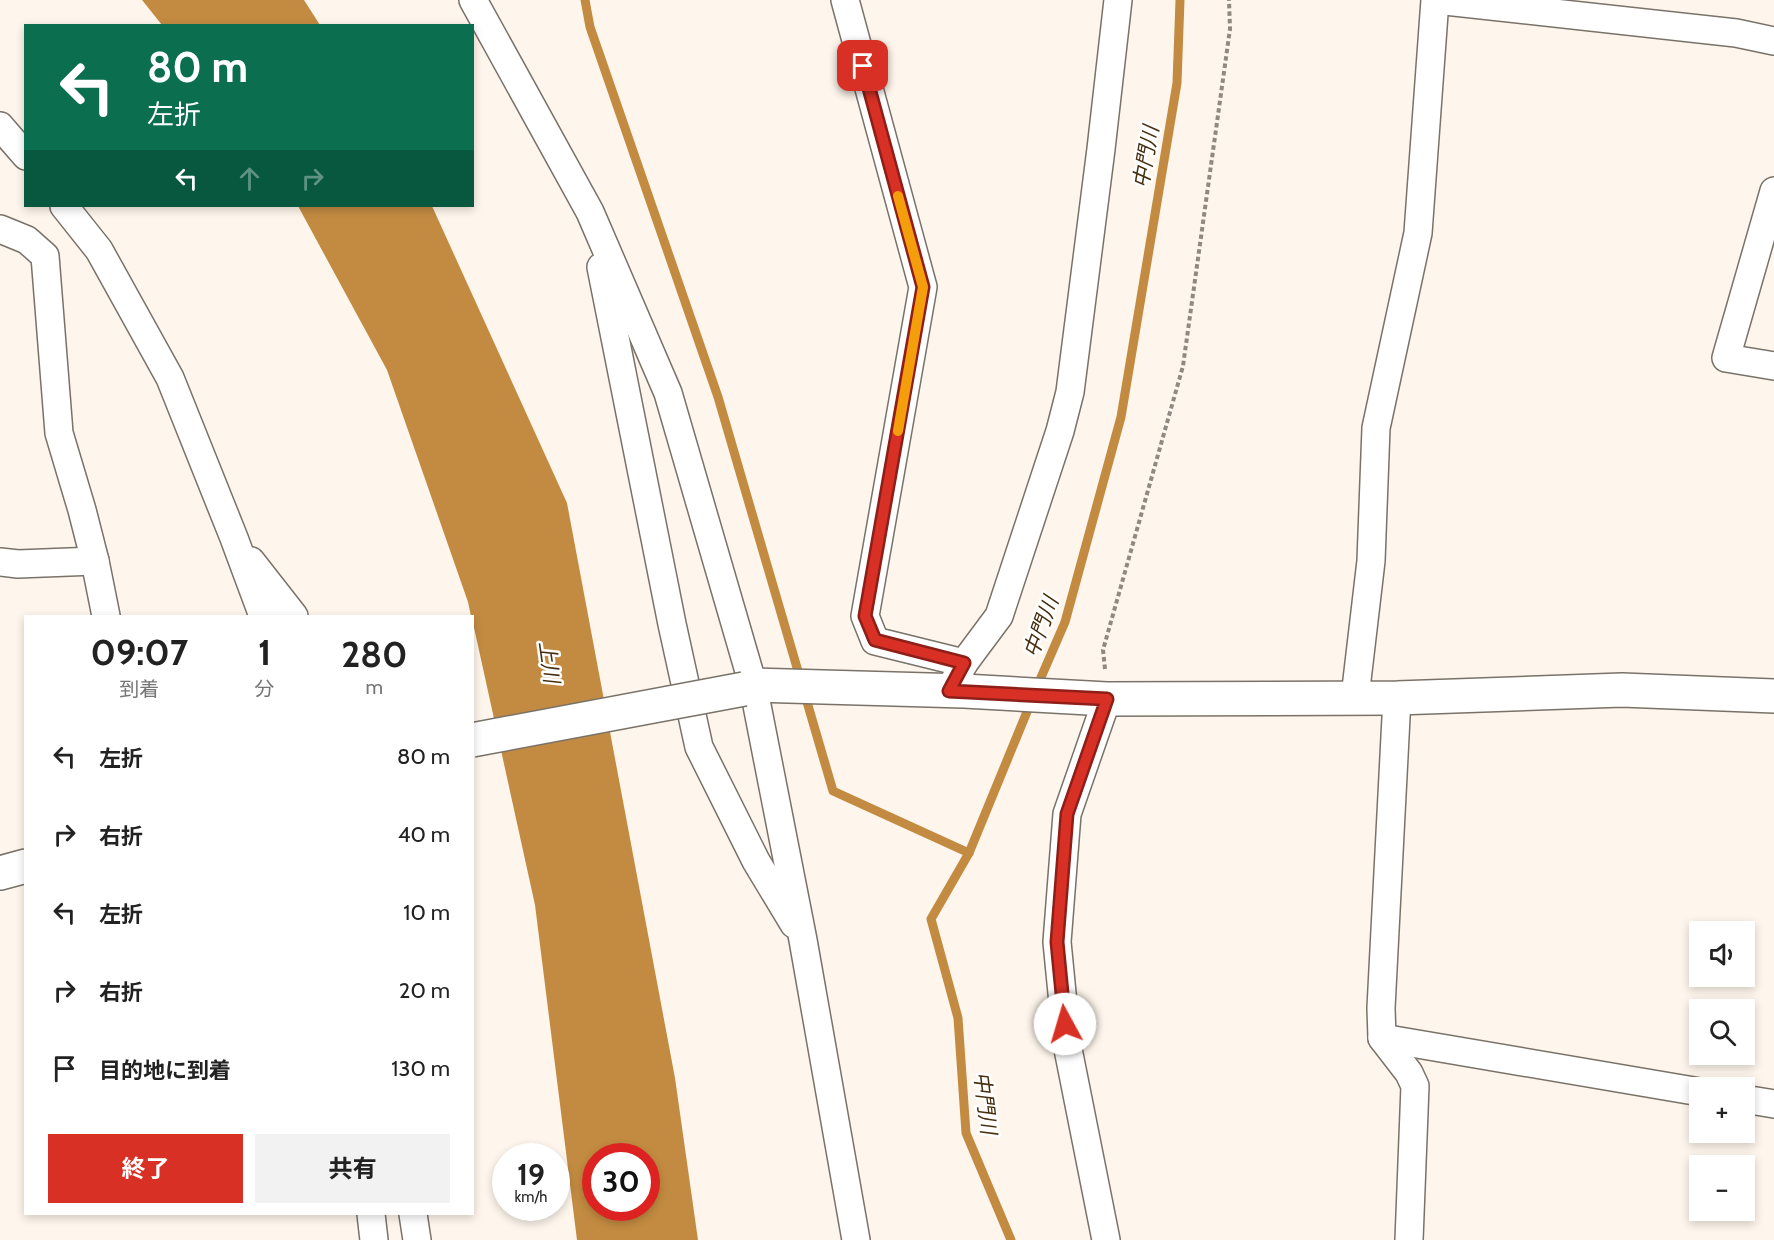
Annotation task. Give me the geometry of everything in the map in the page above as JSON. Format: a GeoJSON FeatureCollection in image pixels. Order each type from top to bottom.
{"type":"FeatureCollection","features":[{"type":"Feature","properties":{"kind":"street"},"geometry":{"type":"LineString","coordinates":[[473,0],[590,212],[668,393],[759,686],[856,1240]]}},
{"type":"Feature","properties":{"kind":"street"},"geometry":{"type":"LineString","coordinates":[[845,0],[923,287],[865,616],[875,640],[959,682]]}},
{"type":"Feature","properties":{"kind":"street"},"geometry":{"type":"LineString","coordinates":[[959,682],[999,616],[1060,431],[1067,402],[1101,149],[1118,0]]}},
{"type":"Feature","properties":{"kind":"street"},"geometry":{"type":"LineString","coordinates":[[1355,697],[1371,561],[1376,428],[1418,233],[1435,0],[1736,33],[1774,42]]}},
{"type":"Feature","properties":{"kind":"street"},"geometry":{"type":"LineString","coordinates":[[0,126],[24,154]]}},
{"type":"Feature","properties":{"kind":"street"},"geometry":{"type":"LineString","coordinates":[[1774,191],[1726,358],[1774,366]]}},
{"type":"Feature","properties":{"kind":"street"},"geometry":{"type":"LineString","coordinates":[[65,207],[99,250],[170,378],[263,615]]}},
{"type":"Feature","properties":{"kind":"street"},"geometry":{"type":"LineString","coordinates":[[590,212],[672,624],[699,747],[756,861],[803,940]]}},
{"type":"Feature","properties":{"kind":"street"},"geometry":{"type":"LineString","coordinates":[[0,229],[27,240],[45,256],[59,433],[95,561],[106,615]]}},
{"type":"Feature","properties":{"kind":"street"},"geometry":{"type":"LineString","coordinates":[[234,538],[293,615]]}},
{"type":"Feature","properties":{"kind":"street"},"geometry":{"type":"LineString","coordinates":[[0,562],[18,564],[95,561]]}},
{"type":"Feature","properties":{"kind":"street"},"geometry":{"type":"LineString","coordinates":[[474,740],[759,686],[823,687],[959,682],[1095,698],[1397,698],[1622,690],[1774,696]]}},
{"type":"Feature","properties":{"kind":"street"},"geometry":{"type":"LineString","coordinates":[[1095,698],[1067,814],[1057,942],[1068,1044],[1106,1240]]}},
{"type":"Feature","properties":{"kind":"street"},"geometry":{"type":"LineString","coordinates":[[1397,698],[1381,1008],[1382,1038],[1409,1073],[1414,1086],[1409,1240]]}},
{"type":"Feature","properties":{"kind":"street"},"geometry":{"type":"LineString","coordinates":[[0,873],[24,867]]}},
{"type":"Feature","properties":{"kind":"street"},"geometry":{"type":"LineString","coordinates":[[1382,1038],[1689,1090]]}},
{"type":"Feature","properties":{"kind":"street"},"geometry":{"type":"LineString","coordinates":[[1755,1101],[1774,1104]]}},
{"type":"Feature","properties":{"kind":"street"},"geometry":{"type":"LineString","coordinates":[[371,1215],[374,1240]]}},
{"type":"Feature","properties":{"kind":"street"},"geometry":{"type":"LineString","coordinates":[[413,1215],[417,1240]]}},
{"type":"Feature","properties":{"kind":"path"},"geometry":{"type":"LineString","coordinates":[[1095,698],[1103,650],[1183,366],[1230,29],[1229,0]]}},
{"type":"Feature","properties":{"kind":"water"},"geometry":{"type":"Polygon","coordinates":[[[142,0],[304,0],[319,24],[161,24],[142,0]]]}},
{"type":"Feature","properties":{"kind":"water","name":"上川"},"geometry":{"type":"Polygon","coordinates":[[[299,207],[432,207],[567,503],[675,1078],[698,1240],[577,1240],[570,1184],[570,1143],[565,1143],[535,905],[474,628],[474,615],[471,615],[387,370],[299,207]]]}},
{"type":"Feature","properties":{"kind":"waterway"},"geometry":{"type":"LineString","coordinates":[[585,0],[590,27],[718,397],[833,791],[969,853]]}},
{"type":"Feature","properties":{"kind":"waterway","name":"中門川"},"geometry":{"type":"LineString","coordinates":[[1036,689],[1065,622],[1121,417],[1177,83],[1180,0]]}},
{"type":"Feature","properties":{"kind":"waterway","name":"中門川"},"geometry":{"type":"LineString","coordinates":[[1011,1240],[966,1133],[958,1018],[931,919],[969,853],[1031,702]]}},
{"type":"Feature","properties":{"kind":"slow traffic"},"geometry":{"type":"LineString","coordinates":[[898,196],[923,287],[898,431]]}},
{"type":"Feature","properties":{"kind":"route"},"geometry":{"type":"LineString","coordinates":[[863,66],[923,287],[865,616],[875,640],[964,663],[949,691],[1107,699],[1067,814],[1057,942],[1065,1024]]}}]}
